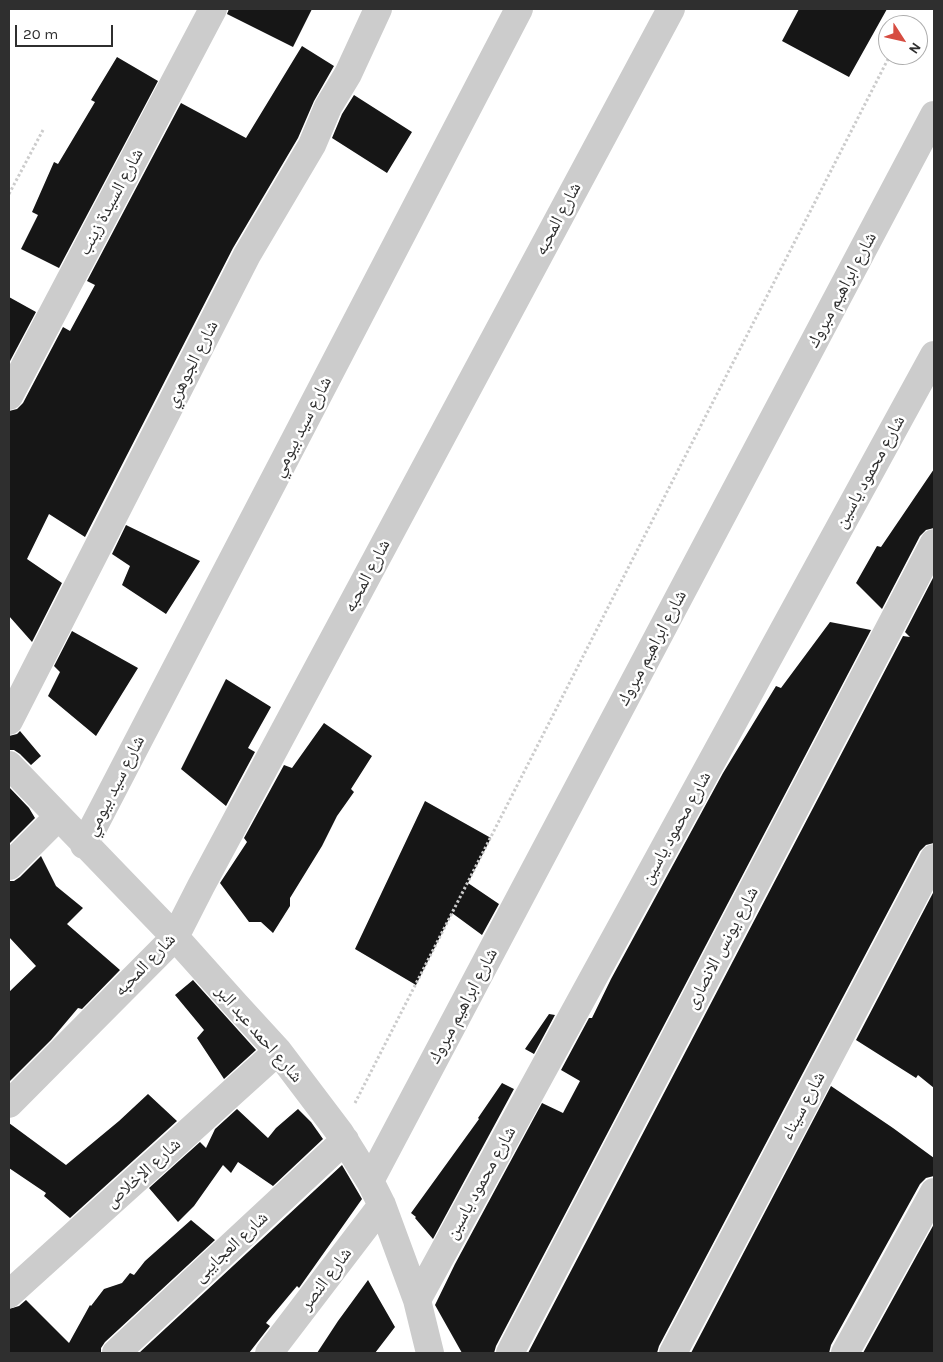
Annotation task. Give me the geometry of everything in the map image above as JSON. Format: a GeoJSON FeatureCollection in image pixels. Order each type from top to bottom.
{"type":"FeatureCollection","features":[{"type":"Feature","properties":{"kind":"street","name":"شارع السيدة زينب"},"geometry":{"type":"LineString","coordinates":[[9,396],[213,9]]}},
{"type":"Feature","properties":{"kind":"street","name":"شارع الجوهري"},"geometry":{"type":"LineString","coordinates":[[9,721],[247,255],[312,145],[328,107],[348,74],[378,9]]}},
{"type":"Feature","properties":{"kind":"street","name":"شارع سيد بيومي"},"geometry":{"type":"LineString","coordinates":[[84,845],[519,9]]}},
{"type":"Feature","properties":{"kind":"street","name":"شارع المحبه"},"geometry":{"type":"LineString","coordinates":[[9,1104],[175,937],[200,886],[671,9]]}},
{"type":"Feature","properties":{"kind":"street","name":"شارع ابراهيم مبروك"},"geometry":{"type":"LineString","coordinates":[[376,1193],[934,115]]}},
{"type":"Feature","properties":{"kind":"street","name":"شارع محمود ياسين"},"geometry":{"type":"LineString","coordinates":[[417,1300],[934,354]]}},
{"type":"Feature","properties":{"kind":"street","name":"شارع يونس الانصارى"},"geometry":{"type":"LineString","coordinates":[[510,1353],[934,543]]}},
{"type":"Feature","properties":{"kind":"street","name":"شارع احمد عبد البر"},"geometry":{"type":"LineString","coordinates":[[9,765],[84,845],[175,937],[278,1052],[343,1137],[376,1193],[417,1300],[430,1353]]}},
{"type":"Feature","properties":{"kind":"street"},"geometry":{"type":"LineString","coordinates":[[9,866],[58,817]]}},
{"type":"Feature","properties":{"kind":"street","name":"شارع سيناء"},"geometry":{"type":"LineString","coordinates":[[672,1353],[934,858]]}},
{"type":"Feature","properties":{"kind":"street","name":"شارع الإخلاص"},"geometry":{"type":"LineString","coordinates":[[9,1294],[278,1052]]}},
{"type":"Feature","properties":{"kind":"street","name":"شارع العجايبى"},"geometry":{"type":"LineString","coordinates":[[116,1353],[343,1137]]}},
{"type":"Feature","properties":{"kind":"street"},"geometry":{"type":"LineString","coordinates":[[845,1353],[934,1192]]}},
{"type":"Feature","properties":{"kind":"street","name":"شارع النصر"},"geometry":{"type":"LineString","coordinates":[[270,1353],[376,1193]]}},
{"type":"Feature","properties":{"kind":"path"},"geometry":{"type":"LineString","coordinates":[[343,1137],[885,65]]}},
{"type":"Feature","properties":{"kind":"path"},"geometry":{"type":"LineString","coordinates":[[9,194],[43,130]]}},
{"type":"Feature","properties":{"kind":"building"},"geometry":{"type":"Polygon","coordinates":[[[229,9],[312,9],[293,47],[227,14],[229,9]]]}},
{"type":"Feature","properties":{"kind":"building"},"geometry":{"type":"Polygon","coordinates":[[[799,9],[887,9],[884,15],[878,15],[878,25],[849,77],[782,41],[799,9]]]}},
{"type":"Feature","properties":{"kind":"building"},"geometry":{"type":"Polygon","coordinates":[[[302,46],[334,66],[314,101],[298,138],[233,248],[85,537],[49,514],[27,559],[62,583],[32,642],[9,616],[9,411],[17,409],[23,403],[63,327],[70,331],[95,285],[87,281],[181,103],[246,138],[302,46]]]}},
{"type":"Feature","properties":{"kind":"building"},"geometry":{"type":"Polygon","coordinates":[[[117,57],[158,81],[59,268],[21,249],[38,215],[32,212],[54,162],[58,164],[95,102],[91,100],[117,57]]]}},
{"type":"Feature","properties":{"kind":"building"},"geometry":{"type":"Polygon","coordinates":[[[354,95],[412,132],[387,173],[332,138],[342,114],[354,95]]]}},
{"type":"Feature","properties":{"kind":"building"},"geometry":{"type":"Polygon","coordinates":[[[9,297],[36,312],[9,363],[9,297]]]}},
{"type":"Feature","properties":{"kind":"building"},"geometry":{"type":"Polygon","coordinates":[[[934,469],[934,528],[926,530],[920,536],[882,609],[856,583],[877,546],[881,547],[934,469]]]}},
{"type":"Feature","properties":{"kind":"building"},"geometry":{"type":"Polygon","coordinates":[[[126,525],[200,561],[166,614],[122,585],[130,566],[112,554],[126,525]]]}},
{"type":"Feature","properties":{"kind":"building"},"geometry":{"type":"Polygon","coordinates":[[[934,576],[934,843],[926,845],[920,851],[657,1353],[528,1353],[903,636],[910,637],[905,632],[934,576]]]}},
{"type":"Feature","properties":{"kind":"building"},"geometry":{"type":"Polygon","coordinates":[[[830,622],[871,630],[494,1353],[462,1353],[435,1305],[455,1264],[542,1103],[563,1113],[580,1081],[561,1070],[589,1018],[592,1018],[611,979],[723,773],[776,686],[781,688],[830,622]]]}},
{"type":"Feature","properties":{"kind":"building"},"geometry":{"type":"Polygon","coordinates":[[[72,631],[138,668],[96,736],[48,696],[60,672],[54,666],[72,631]]]}},
{"type":"Feature","properties":{"kind":"building"},"geometry":{"type":"Polygon","coordinates":[[[226,679],[271,707],[248,748],[255,752],[226,806],[181,769],[226,679]]]}},
{"type":"Feature","properties":{"kind":"building"},"geometry":{"type":"Polygon","coordinates":[[[324,723],[372,756],[351,789],[354,792],[337,816],[322,846],[290,898],[290,906],[273,933],[261,922],[249,922],[220,883],[247,842],[244,838],[284,765],[292,768],[324,723]]]}},
{"type":"Feature","properties":{"kind":"building"},"geometry":{"type":"Polygon","coordinates":[[[20,731],[41,756],[31,765],[20,754],[14,750],[9,750],[9,736],[20,731]]]}},
{"type":"Feature","properties":{"kind":"building"},"geometry":{"type":"Polygon","coordinates":[[[9,787],[29,808],[35,818],[9,844],[9,787]]]}},
{"type":"Feature","properties":{"kind":"building"},"geometry":{"type":"Polygon","coordinates":[[[425,801],[491,838],[468,883],[499,904],[482,935],[452,913],[416,985],[355,949],[425,801]]]}},
{"type":"Feature","properties":{"kind":"building"},"geometry":{"type":"Polygon","coordinates":[[[41,856],[56,886],[83,908],[67,924],[120,970],[82,1009],[78,1008],[51,1040],[9,1082],[9,992],[36,966],[9,937],[9,881],[14,881],[20,877],[41,856]]]}},
{"type":"Feature","properties":{"kind":"building"},"geometry":{"type":"Polygon","coordinates":[[[934,891],[934,1088],[918,1075],[916,1078],[856,1040],[934,891]]]}},
{"type":"Feature","properties":{"kind":"building"},"geometry":{"type":"Polygon","coordinates":[[[193,980],[256,1050],[224,1079],[197,1038],[204,1030],[175,995],[193,980]]]}},
{"type":"Feature","properties":{"kind":"building"},"geometry":{"type":"Polygon","coordinates":[[[549,1014],[555,1015],[534,1054],[525,1049],[549,1014]]]}},
{"type":"Feature","properties":{"kind":"building"},"geometry":{"type":"Polygon","coordinates":[[[502,1083],[514,1089],[433,1239],[411,1213],[479,1119],[502,1083]]]}},
{"type":"Feature","properties":{"kind":"building"},"geometry":{"type":"Polygon","coordinates":[[[831,1086],[934,1158],[934,1176],[926,1178],[920,1184],[831,1345],[829,1353],[691,1353],[831,1086]]]}},
{"type":"Feature","properties":{"kind":"building"},"geometry":{"type":"Polygon","coordinates":[[[148,1094],[177,1121],[70,1218],[44,1196],[46,1193],[9,1168],[9,1123],[66,1165],[148,1094]]]}},
{"type":"Feature","properties":{"kind":"building"},"geometry":{"type":"Polygon","coordinates":[[[237,1109],[268,1138],[276,1128],[298,1109],[311,1122],[323,1139],[273,1186],[238,1162],[231,1173],[223,1165],[194,1206],[178,1222],[149,1188],[200,1142],[206,1148],[215,1129],[237,1109]]]}},
{"type":"Feature","properties":{"kind":"building"},"geometry":{"type":"Polygon","coordinates":[[[342,1165],[362,1199],[299,1288],[297,1286],[266,1323],[270,1326],[249,1353],[139,1353],[342,1165]]]}},
{"type":"Feature","properties":{"kind":"building"},"geometry":{"type":"Polygon","coordinates":[[[191,1220],[215,1240],[105,1342],[101,1348],[101,1353],[9,1353],[9,1309],[19,1306],[26,1300],[69,1343],[90,1305],[104,1289],[122,1283],[130,1273],[134,1275],[145,1261],[191,1220]]]}},
{"type":"Feature","properties":{"kind":"building"},"geometry":{"type":"Polygon","coordinates":[[[934,1224],[934,1353],[863,1353],[934,1224]]]}},
{"type":"Feature","properties":{"kind":"building"},"geometry":{"type":"Polygon","coordinates":[[[368,1280],[395,1327],[375,1353],[317,1353],[338,1321],[368,1280]]]}}]}
